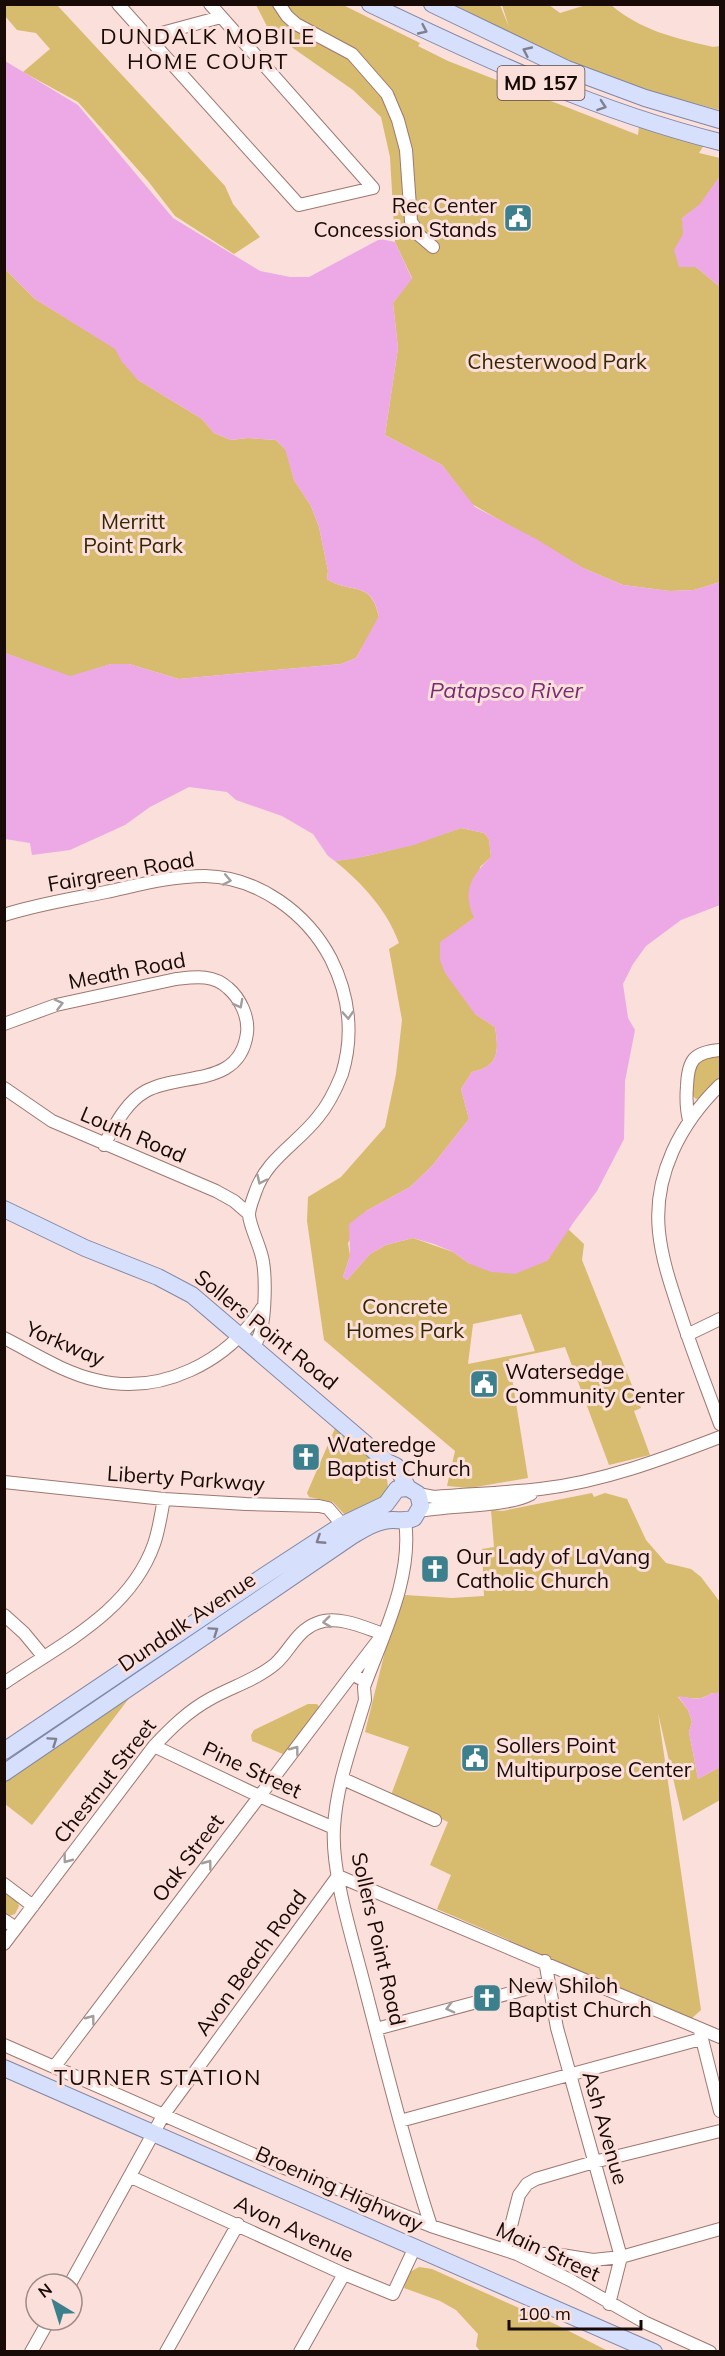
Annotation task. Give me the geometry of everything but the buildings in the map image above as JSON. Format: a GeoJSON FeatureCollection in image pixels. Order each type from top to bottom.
{"type":"FeatureCollection","features":[{"type":"Feature","properties":{"kind":"main road","name":"MD 157"},"geometry":{"type":"LineString","coordinates":[[370,4],[534,80],[661,127],[720,142]]}},
{"type":"Feature","properties":{"kind":"main road","name":"MD 157"},"geometry":{"type":"LineString","coordinates":[[432,4],[567,69],[645,98],[720,120]]}},
{"type":"Feature","properties":{"kind":"main road","name":"Sollers Point Road"},"geometry":{"type":"LineString","coordinates":[[4,1209],[192,1295],[387,1462],[394,1484],[402,1494]]}},
{"type":"Feature","properties":{"kind":"main road"},"geometry":{"type":"LineString","coordinates":[[402,1520],[391,1514],[402,1494],[421,1502],[420,1511]]}},
{"type":"Feature","properties":{"kind":"main road","name":"Dundalk Avenue"},"geometry":{"type":"LineString","coordinates":[[4,1773],[402,1494]]}},
{"type":"Feature","properties":{"kind":"main road","name":"Dundalk Avenue"},"geometry":{"type":"LineString","coordinates":[[4,1751],[347,1531],[386,1520],[414,1518],[420,1511]]}},
{"type":"Feature","properties":{"kind":"main road","name":"Broening Highway"},"geometry":{"type":"LineString","coordinates":[[4,2068],[654,2352]]}},
{"type":"Feature","properties":{"kind":"street"},"geometry":{"type":"LineString","coordinates":[[118,4],[299,205],[373,188],[210,4]]}},
{"type":"Feature","properties":{"kind":"street"},"geometry":{"type":"LineString","coordinates":[[279,4],[288,10],[304,29],[352,54],[387,94],[398,120],[406,150],[411,221],[418,235],[433,247]]}},
{"type":"Feature","properties":{"kind":"street"},"geometry":{"type":"LineString","coordinates":[[147,37],[221,17]]}},
{"type":"Feature","properties":{"kind":"street","name":"Fairgreen Road"},"geometry":{"type":"LineString","coordinates":[[4,915],[142,883],[205,876],[241,882],[262,891],[291,909],[308,924],[322,942],[341,982],[348,1017],[347,1054],[335,1091],[327,1105],[318,1118],[265,1170],[249,1214]]}},
{"type":"Feature","properties":{"kind":"street","name":"Meath Road"},"geometry":{"type":"LineString","coordinates":[[4,1024],[56,1005],[176,979],[213,978],[231,990],[242,1007],[247,1029],[246,1041],[236,1058],[228,1066],[212,1075],[156,1086],[145,1091],[123,1113],[104,1145]]}},
{"type":"Feature","properties":{"kind":"street"},"geometry":{"type":"LineString","coordinates":[[689,1120],[686,1108],[688,1067],[700,1054],[720,1050]]}},
{"type":"Feature","properties":{"kind":"street"},"geometry":{"type":"LineString","coordinates":[[720,1085],[689,1120],[670,1158],[662,1183],[658,1230],[668,1277],[720,1424]]}},
{"type":"Feature","properties":{"kind":"street","name":"Louth Road"},"geometry":{"type":"LineString","coordinates":[[4,1088],[52,1121],[216,1191],[234,1201],[249,1214]]}},
{"type":"Feature","properties":{"kind":"street"},"geometry":{"type":"LineString","coordinates":[[249,1214],[260,1244],[264,1265],[261,1331],[254,1347]]}},
{"type":"Feature","properties":{"kind":"street"},"geometry":{"type":"LineString","coordinates":[[240,1335],[263,1307]]}},
{"type":"Feature","properties":{"kind":"street"},"geometry":{"type":"LineString","coordinates":[[687,1335],[720,1320]]}},
{"type":"Feature","properties":{"kind":"street","name":"Yorkway"},"geometry":{"type":"LineString","coordinates":[[4,1338],[73,1373],[95,1380],[128,1385],[164,1381],[188,1373],[222,1351],[240,1335]]}},
{"type":"Feature","properties":{"kind":"street","name":"Dundalk Avenue"},"geometry":{"type":"LineString","coordinates":[[402,1494],[434,1497],[540,1489],[583,1482],[624,1471],[720,1437]]}},
{"type":"Feature","properties":{"kind":"street","name":"Liberty Parkway"},"geometry":{"type":"LineString","coordinates":[[4,1482],[164,1499],[319,1506],[328,1508],[347,1531]]}},
{"type":"Feature","properties":{"kind":"street","name":"Dundalk Avenue"},"geometry":{"type":"LineString","coordinates":[[420,1511],[525,1497],[540,1489]]}},
{"type":"Feature","properties":{"kind":"street"},"geometry":{"type":"LineString","coordinates":[[4,1683],[103,1616],[134,1584],[155,1542],[164,1499]]}},
{"type":"Feature","properties":{"kind":"street","name":"Sollers Point Road"},"geometry":{"type":"LineString","coordinates":[[402,1520],[406,1558],[364,1687],[365,1700],[335,1810],[334,1848],[338,1876],[376,2029],[411,2165],[430,2226]]}},
{"type":"Feature","properties":{"kind":"street"},"geometry":{"type":"LineString","coordinates":[[4,1615],[24,1633],[43,1656]]}},
{"type":"Feature","properties":{"kind":"street","name":"Chestnut Street"},"geometry":{"type":"LineString","coordinates":[[4,1944],[154,1746],[188,1714],[274,1664],[284,1656],[295,1639],[312,1626],[329,1621],[339,1621],[383,1634]]}},
{"type":"Feature","properties":{"kind":"street","name":"Oak Street"},"geometry":{"type":"LineString","coordinates":[[56,2066],[383,1634]]}},
{"type":"Feature","properties":{"kind":"street"},"geometry":{"type":"LineString","coordinates":[[353,1673],[360,1678],[364,1687]]}},
{"type":"Feature","properties":{"kind":"street","name":"Pine Street"},"geometry":{"type":"LineString","coordinates":[[154,1746],[334,1828]]}},
{"type":"Feature","properties":{"kind":"street"},"geometry":{"type":"LineString","coordinates":[[343,1779],[435,1820]]}},
{"type":"Feature","properties":{"kind":"street"},"geometry":{"type":"LineString","coordinates":[[338,1876],[545,1961],[701,2034],[720,2037]]}},
{"type":"Feature","properties":{"kind":"street","name":"Avon Beach Road"},"geometry":{"type":"LineString","coordinates":[[77,2272],[164,2114],[338,1876]]}},
{"type":"Feature","properties":{"kind":"street"},"geometry":{"type":"LineString","coordinates":[[4,1884],[33,1906]]}},
{"type":"Feature","properties":{"kind":"street"},"geometry":{"type":"LineString","coordinates":[[4,1920],[16,1928]]}},
{"type":"Feature","properties":{"kind":"street","name":"Ash Avenue"},"geometry":{"type":"LineString","coordinates":[[545,1961],[557,2028],[621,2257]]}},
{"type":"Feature","properties":{"kind":"street"},"geometry":{"type":"LineString","coordinates":[[376,2029],[548,1983]]}},
{"type":"Feature","properties":{"kind":"street"},"geometry":{"type":"LineString","coordinates":[[400,2121],[570,2075],[701,2034]]}},
{"type":"Feature","properties":{"kind":"street"},"geometry":{"type":"LineString","coordinates":[[701,2034],[720,2111]]}},
{"type":"Feature","properties":{"kind":"street","name":"Main Street"},"geometry":{"type":"LineString","coordinates":[[4,2045],[282,2167],[430,2226],[517,2254],[570,2280],[609,2304],[710,2352]]}},
{"type":"Feature","properties":{"kind":"street"},"geometry":{"type":"LineString","coordinates":[[505,2249],[519,2195],[526,2184],[594,2162],[720,2131]]}},
{"type":"Feature","properties":{"kind":"street","name":"Avon Avenue"},"geometry":{"type":"LineString","coordinates":[[131,2177],[393,2294],[415,2247]]}},
{"type":"Feature","properties":{"kind":"street"},"geometry":{"type":"LineString","coordinates":[[166,2352],[238,2224]]}},
{"type":"Feature","properties":{"kind":"street"},"geometry":{"type":"LineString","coordinates":[[517,2254],[555,2254],[593,2260],[621,2257],[720,2229]]}},
{"type":"Feature","properties":{"kind":"street"},"geometry":{"type":"LineString","coordinates":[[609,2304],[621,2257]]}},
{"type":"Feature","properties":{"kind":"street"},"geometry":{"type":"LineString","coordinates":[[300,2352],[344,2274]]}},
{"type":"Feature","properties":{"kind":"street"},"geometry":{"type":"LineString","coordinates":[[31,2352],[42,2332]]}},
{"type":"Feature","properties":{"kind":"green space"},"geometry":{"type":"Polygon","coordinates":[[[5,4],[57,5],[225,186],[233,204],[260,237],[234,254],[175,216],[148,181],[78,102],[23,72],[50,49],[36,33],[17,30],[5,16],[5,4]]]}},
{"type":"Feature","properties":{"kind":"green space","name":"Chesterwood Park"},"geometry":{"type":"Polygon","coordinates":[[[256,5],[343,5],[420,43],[418,46],[448,61],[638,135],[639,126],[704,145],[699,153],[720,158],[720,176],[700,205],[682,218],[696,267],[720,287],[720,582],[694,590],[670,591],[623,585],[583,568],[472,504],[442,465],[385,435],[398,348],[393,303],[412,278],[395,242],[390,157],[381,117],[353,90],[270,32],[256,5]]]}},
{"type":"Feature","properties":{"kind":"green space"},"geometry":{"type":"Polygon","coordinates":[[[455,5],[500,5],[509,27],[502,5],[549,5],[560,13],[586,5],[611,5],[635,21],[659,32],[713,47],[720,46],[720,110],[652,92],[567,62],[455,5]]]}},
{"type":"Feature","properties":{"kind":"green space","name":"Merritt Point Park"},"geometry":{"type":"Polygon","coordinates":[[[5,269],[35,299],[116,349],[138,380],[202,419],[214,433],[231,440],[248,438],[276,440],[286,450],[294,480],[311,506],[319,527],[328,571],[327,579],[336,584],[366,592],[375,605],[379,617],[356,658],[341,664],[179,679],[129,664],[111,664],[70,677],[5,653],[5,269]]]}},
{"type":"Feature","properties":{"kind":"green space","name":"Concrete Homes Park"},"geometry":{"type":"Polygon","coordinates":[[[461,828],[484,833],[489,839],[491,857],[480,867],[474,918],[459,929],[475,1014],[495,1027],[497,1050],[492,1062],[481,1070],[472,1072],[461,1089],[469,1119],[432,1166],[410,1187],[366,1211],[348,1243],[350,1256],[343,1277],[347,1280],[370,1254],[386,1245],[413,1238],[453,1252],[470,1264],[547,1261],[568,1229],[584,1244],[582,1260],[641,1408],[634,1411],[650,1455],[609,1465],[565,1347],[509,1359],[528,1478],[470,1488],[447,1486],[455,1451],[324,1340],[307,1221],[308,1197],[341,1177],[385,1127],[396,1074],[402,1020],[389,949],[399,943],[394,931],[373,898],[335,861],[383,852],[461,828]],[[521,1314],[473,1324],[468,1364],[535,1351],[521,1314]]]}},
{"type":"Feature","properties":{"kind":"green space"},"geometry":{"type":"Polygon","coordinates":[[[720,1055],[720,1078],[700,1098],[696,1099],[692,1095],[696,1067],[704,1059],[720,1055]]]}},
{"type":"Feature","properties":{"kind":"green space"},"geometry":{"type":"Polygon","coordinates":[[[336,1426],[381,1465],[388,1486],[386,1497],[348,1516],[333,1502],[309,1497],[307,1493],[336,1426]]]}},
{"type":"Feature","properties":{"kind":"green space"},"geometry":{"type":"Polygon","coordinates":[[[592,1493],[594,1497],[605,1493],[627,1499],[646,1540],[666,1563],[691,1569],[701,1577],[720,1602],[720,1690],[716,1694],[711,1693],[699,1698],[678,1697],[688,1710],[692,1722],[689,1732],[698,1779],[720,1767],[720,1800],[683,1821],[658,1713],[701,2010],[691,2019],[437,1909],[451,1875],[430,1865],[448,1822],[391,1795],[409,1747],[365,1732],[390,1631],[405,1595],[452,1598],[484,1596],[482,1549],[494,1547],[491,1510],[502,1511],[592,1493]]]}},
{"type":"Feature","properties":{"kind":"green space"},"geometry":{"type":"Polygon","coordinates":[[[130,1697],[32,1825],[5,1804],[4,1779],[130,1697]]]}},
{"type":"Feature","properties":{"kind":"green space"},"geometry":{"type":"Polygon","coordinates":[[[308,1704],[317,1704],[320,1708],[285,1755],[252,1741],[251,1735],[254,1730],[308,1704]]]}},
{"type":"Feature","properties":{"kind":"green space"},"geometry":{"type":"Polygon","coordinates":[[[4,1890],[16,1899],[19,1906],[15,1914],[6,1917],[4,1890]]]}},
{"type":"Feature","properties":{"kind":"green space"},"geometry":{"type":"Polygon","coordinates":[[[419,2267],[432,2269],[557,2325],[608,2351],[480,2351],[476,2346],[478,2334],[456,2310],[440,2301],[404,2288],[408,2273],[419,2267]]]}},
{"type":"Feature","properties":{"kind":"water","name":"Patapsco River"},"geometry":{"type":"Polygon","coordinates":[[[5,61],[78,105],[173,218],[260,271],[290,277],[309,277],[380,239],[395,242],[412,279],[393,303],[398,348],[385,435],[442,465],[475,507],[538,540],[583,568],[623,585],[670,591],[694,590],[720,582],[720,905],[681,920],[646,946],[633,964],[623,984],[628,1018],[635,1030],[625,1081],[624,1139],[597,1191],[547,1261],[515,1274],[491,1272],[470,1264],[453,1252],[413,1238],[386,1245],[370,1254],[347,1280],[343,1277],[350,1256],[349,1224],[366,1211],[410,1187],[432,1166],[469,1119],[461,1089],[472,1072],[488,1066],[495,1057],[497,1043],[495,1027],[475,1014],[445,973],[440,960],[440,942],[474,918],[469,900],[470,884],[491,857],[489,839],[484,833],[461,828],[414,845],[335,861],[328,856],[313,834],[282,816],[236,800],[227,792],[189,787],[150,807],[125,825],[70,850],[32,855],[30,843],[5,839],[5,653],[70,676],[111,664],[129,664],[179,679],[341,664],[356,658],[379,616],[375,604],[366,592],[336,584],[327,579],[328,571],[319,527],[311,506],[294,480],[285,449],[276,440],[248,438],[231,440],[214,433],[202,419],[138,380],[122,362],[115,349],[35,299],[5,269],[5,61]]]}},
{"type":"Feature","properties":{"kind":"water"},"geometry":{"type":"Polygon","coordinates":[[[720,176],[720,287],[696,267],[679,267],[674,250],[683,234],[682,218],[700,204],[720,176]]]}},
{"type":"Feature","properties":{"kind":"water"},"geometry":{"type":"Polygon","coordinates":[[[719,1690],[720,1767],[698,1779],[689,1732],[692,1722],[688,1710],[678,1696],[699,1698],[711,1693],[716,1694],[719,1690]]]}},
{"type":"Feature","properties":{"kind":"place","name":"Rec Center Concession Stands"},"geometry":{"type":"Point","coordinates":[518,218]}},
{"type":"Feature","properties":{"kind":"place","name":"Watersedge Community Center"},"geometry":{"type":"Point","coordinates":[484,1384]}},
{"type":"Feature","properties":{"kind":"place","name":"Wateredge Baptist Church"},"geometry":{"type":"Point","coordinates":[306,1457]}},
{"type":"Feature","properties":{"kind":"place","name":"Our Lady of LaVang Catholic Church"},"geometry":{"type":"Point","coordinates":[435,1569]}},
{"type":"Feature","properties":{"kind":"place","name":"Sollers Point Multipurpose Center"},"geometry":{"type":"Point","coordinates":[475,1758]}},
{"type":"Feature","properties":{"kind":"place","name":"New Shiloh Baptist Church"},"geometry":{"type":"Point","coordinates":[487,1998]}},
{"type":"Feature","properties":{"kind":"district","name":"DUNDALK MOBILE HOME COURT"},"geometry":{"type":"Point","coordinates":[208,48]}},
{"type":"Feature","properties":{"kind":"district","name":"TURNER STATION"},"geometry":{"type":"Point","coordinates":[158,2077]}}]}
